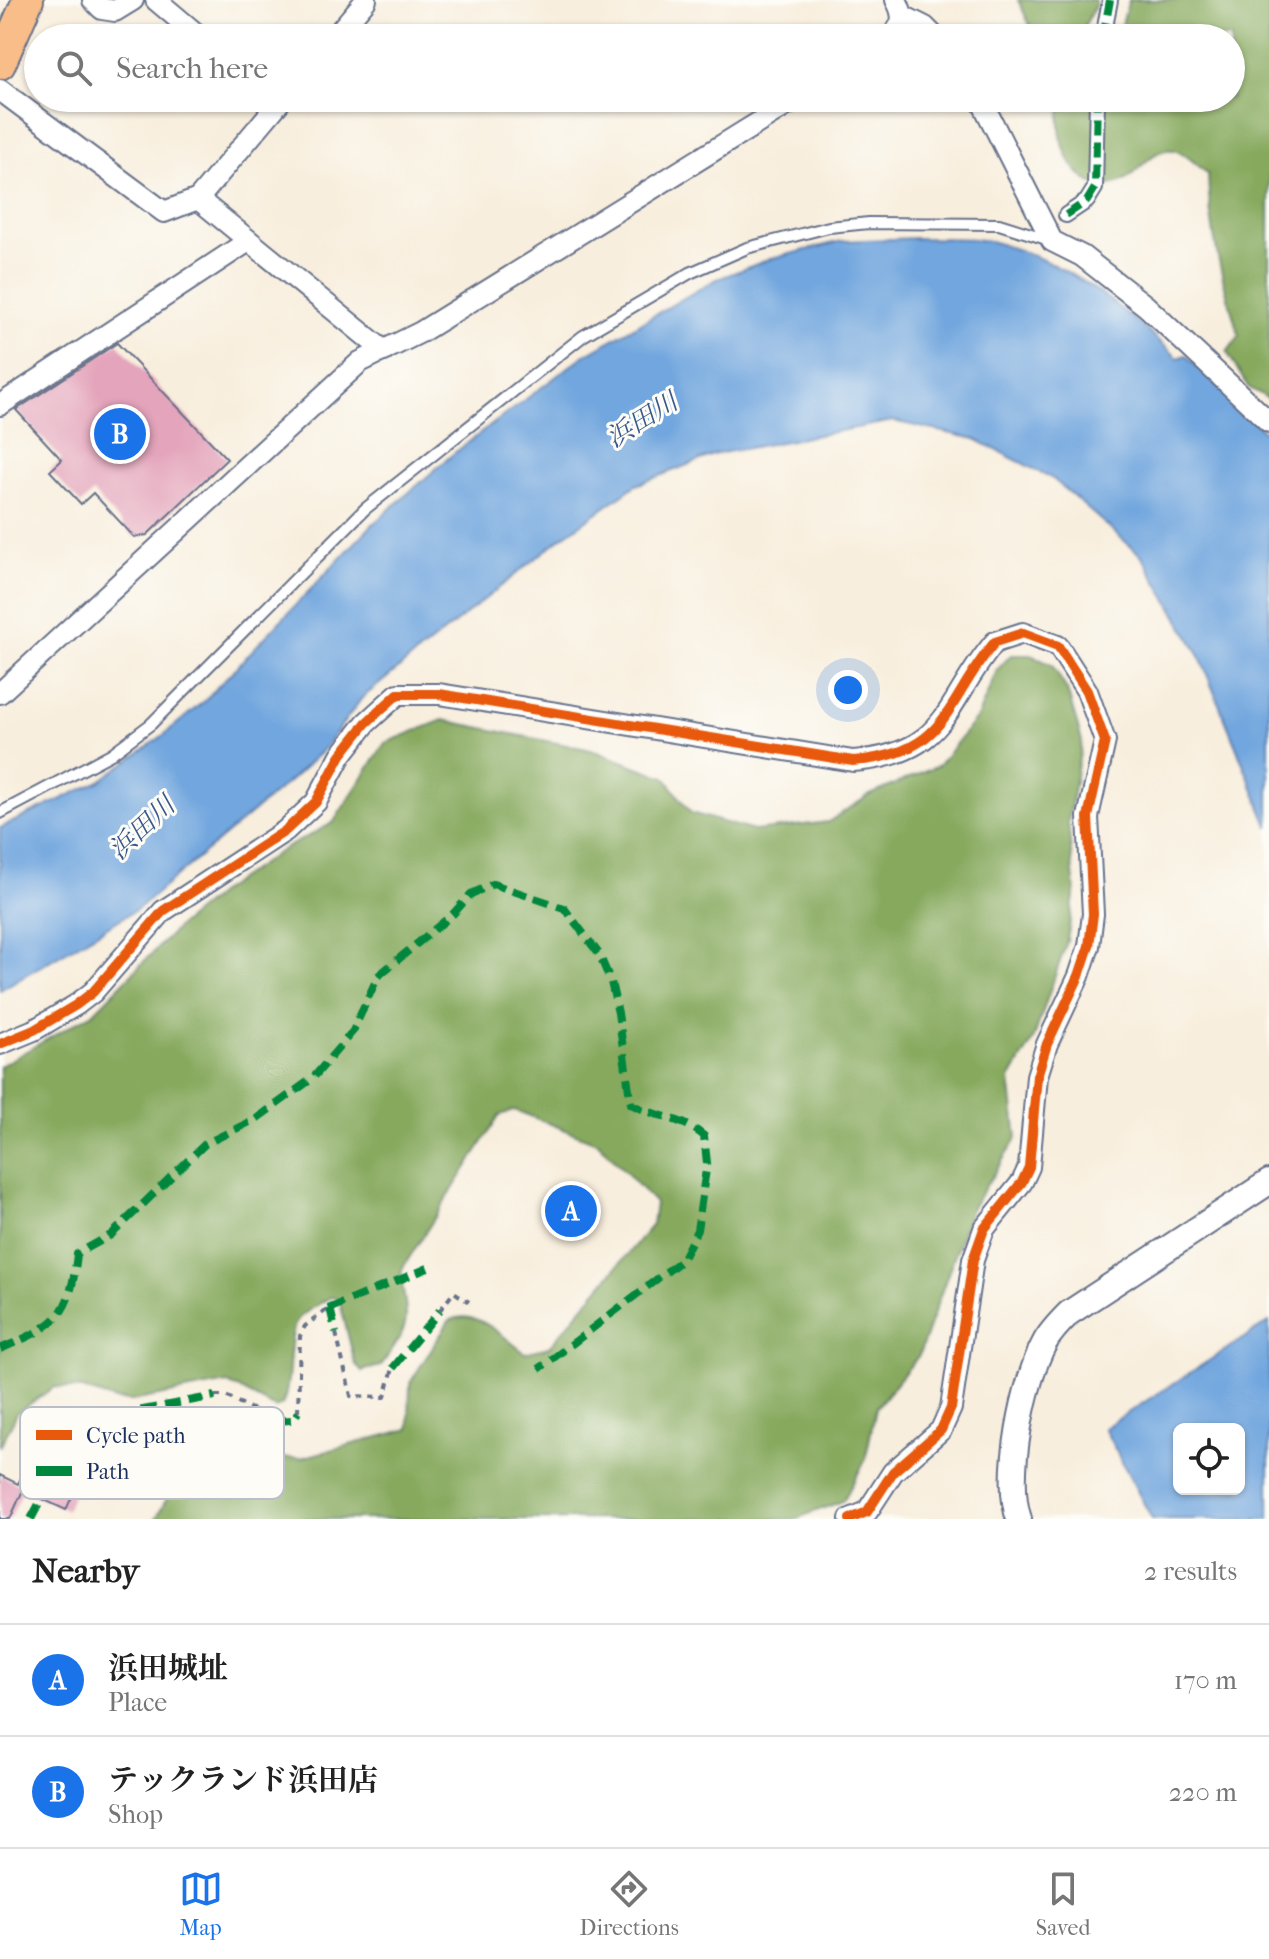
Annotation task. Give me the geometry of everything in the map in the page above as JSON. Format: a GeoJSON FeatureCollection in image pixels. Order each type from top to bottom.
{"type":"FeatureCollection","features":[{"type":"Feature","properties":{"kind":"main road"},"geometry":{"type":"LineString","coordinates":[[0,64],[28,0]]}},
{"type":"Feature","properties":{"kind":"street"},"geometry":{"type":"LineString","coordinates":[[93,0],[102,9],[115,11],[133,0]]}},
{"type":"Feature","properties":{"kind":"street"},"geometry":{"type":"LineString","coordinates":[[156,0],[184,24]]}},
{"type":"Feature","properties":{"kind":"street"},"geometry":{"type":"LineString","coordinates":[[346,24],[366,0]]}},
{"type":"Feature","properties":{"kind":"street"},"geometry":{"type":"LineString","coordinates":[[1106,24],[1110,0]]}},
{"type":"Feature","properties":{"kind":"street"},"geometry":{"type":"LineString","coordinates":[[899,8],[921,24]]}},
{"type":"Feature","properties":{"kind":"street"},"geometry":{"type":"LineString","coordinates":[[0,90],[24,108]]}},
{"type":"Feature","properties":{"kind":"street"},"geometry":{"type":"LineString","coordinates":[[29,112],[158,211],[198,199],[268,112]]}},
{"type":"Feature","properties":{"kind":"street"},"geometry":{"type":"LineString","coordinates":[[2,685],[360,362],[421,332],[775,112]]}},
{"type":"Feature","properties":{"kind":"street"},"geometry":{"type":"LineString","coordinates":[[987,112],[1052,241],[1082,256],[1146,306],[1269,422]]}},
{"type":"Feature","properties":{"kind":"street"},"geometry":{"type":"LineString","coordinates":[[1066,215],[1087,201],[1097,178],[1097,112]]}},
{"type":"Feature","properties":{"kind":"street"},"geometry":{"type":"LineString","coordinates":[[198,199],[384,351]]}},
{"type":"Feature","properties":{"kind":"street"},"geometry":{"type":"LineString","coordinates":[[0,405],[247,242]]}},
{"type":"Feature","properties":{"kind":"street"},"geometry":{"type":"LineString","coordinates":[[0,1044],[34,1030],[76,1005],[93,992],[163,911],[293,824],[316,802],[341,755],[366,723],[398,694],[439,694],[828,757],[866,760],[907,749],[929,736],[948,716],[995,642],[1023,633],[1058,646],[1087,691],[1105,741],[1088,817],[1093,914],[1089,946],[1079,976],[1047,1044],[1037,1076],[1029,1167],[1022,1182],[984,1229],[973,1260],[951,1408],[941,1430],[893,1472],[862,1517]]}},
{"type":"Feature","properties":{"kind":"street"},"geometry":{"type":"LineString","coordinates":[[1019,1519],[1012,1499],[1012,1460],[1038,1357],[1055,1327],[1069,1313],[1269,1182]]}},
{"type":"Feature","properties":{"kind":"lane"},"geometry":{"type":"LineString","coordinates":[[0,813],[87,767],[134,737],[173,706],[365,509],[583,336],[690,273],[747,248],[829,227],[869,223],[999,224],[1052,241]]}},
{"type":"Feature","properties":{"kind":"path"},"geometry":{"type":"LineString","coordinates":[[440,1310],[454,1292],[469,1302]]}},
{"type":"Feature","properties":{"kind":"path"},"geometry":{"type":"LineString","coordinates":[[298,1412],[300,1336],[305,1326],[328,1309]]}},
{"type":"Feature","properties":{"kind":"path"},"geometry":{"type":"LineString","coordinates":[[336,1333],[351,1396],[385,1397],[393,1368]]}},
{"type":"Feature","properties":{"kind":"path"},"geometry":{"type":"LineString","coordinates":[[215,1396],[226,1396],[248,1407]]}},
{"type":"Feature","properties":{"kind":"green space"},"geometry":{"type":"Polygon","coordinates":[[[1018,0],[1095,0],[1096,4],[1085,24],[1029,24],[1018,0]]]}},
{"type":"Feature","properties":{"kind":"green space"},"geometry":{"type":"Polygon","coordinates":[[[1129,0],[1269,0],[1269,399],[1248,387],[1227,352],[1239,336],[1214,236],[1208,174],[1178,151],[1166,150],[1151,157],[1122,181],[1102,185],[1090,182],[1071,163],[1061,136],[1060,122],[1061,112],[1245,112],[1245,24],[1121,24],[1129,0]]]}},
{"type":"Feature","properties":{"kind":"green space"},"geometry":{"type":"Polygon","coordinates":[[[1011,655],[1031,655],[1052,665],[1067,690],[1082,741],[1068,822],[1075,891],[1067,941],[1033,1040],[1010,1079],[1017,1138],[971,1209],[919,1355],[876,1408],[865,1461],[843,1501],[795,1519],[156,1519],[167,1499],[284,1499],[284,1458],[301,1458],[409,1429],[410,1383],[449,1321],[459,1317],[479,1321],[525,1353],[549,1347],[652,1225],[655,1203],[599,1143],[515,1110],[500,1115],[402,1269],[406,1321],[401,1335],[381,1366],[361,1371],[355,1363],[339,1299],[331,1297],[306,1312],[295,1325],[282,1405],[273,1407],[228,1383],[132,1401],[115,1400],[82,1389],[54,1387],[26,1407],[20,1407],[0,1447],[0,1066],[93,1013],[178,927],[223,890],[282,850],[333,823],[385,743],[443,720],[592,750],[665,777],[691,813],[754,831],[828,822],[870,795],[938,766],[978,716],[997,670],[1011,655]]]}},
{"type":"Feature","properties":{"kind":"water","name":"浜田川"},"geometry":{"type":"Polygon","coordinates":[[[916,238],[997,243],[1072,275],[1137,321],[1178,358],[1186,355],[1269,436],[1269,828],[1198,652],[1142,556],[1053,479],[975,439],[893,421],[716,454],[636,485],[561,538],[362,698],[324,749],[139,908],[0,990],[0,828],[100,781],[165,734],[203,702],[373,524],[453,454],[582,357],[715,280],[770,259],[842,241],[916,238]]]}},
{"type":"Feature","properties":{"kind":"water"},"geometry":{"type":"Polygon","coordinates":[[[1269,1322],[1269,1519],[1152,1519],[1104,1428],[1269,1322]]]}},
{"type":"Feature","properties":{"kind":"building"},"geometry":{"type":"Polygon","coordinates":[[[117,343],[227,459],[147,535],[134,537],[93,493],[81,504],[50,471],[62,460],[16,410],[117,343]]]}},
{"type":"Feature","properties":{"kind":"building"},"geometry":{"type":"Polygon","coordinates":[[[0,1475],[18,1484],[20,1480],[20,1497],[10,1519],[0,1519],[0,1475]]]}},
{"type":"Feature","properties":{"kind":"building"},"geometry":{"type":"Polygon","coordinates":[[[42,1499],[71,1499],[66,1510],[42,1499]]]}},
{"type":"Feature","properties":{"kind":"marked path"},"geometry":{"type":"LineString","coordinates":[[1106,24],[1110,0]]}},
{"type":"Feature","properties":{"kind":"marked path"},"geometry":{"type":"LineString","coordinates":[[1066,215],[1087,201],[1095,188],[1097,112]]}},
{"type":"Feature","properties":{"kind":"marked path"},"geometry":{"type":"LineString","coordinates":[[0,1349],[35,1333],[57,1316],[70,1292],[77,1254],[111,1235],[205,1144],[256,1119],[313,1078],[353,1031],[378,976],[453,914],[471,894],[493,884],[564,908],[599,954],[611,982],[631,1104],[678,1121],[704,1136],[707,1163],[697,1230],[682,1260],[539,1369]]}},
{"type":"Feature","properties":{"kind":"marked path"},"geometry":{"type":"LineString","coordinates":[[328,1309],[428,1268]]}},
{"type":"Feature","properties":{"kind":"marked path"},"geometry":{"type":"LineString","coordinates":[[330,1308],[336,1333]]}},
{"type":"Feature","properties":{"kind":"marked path"},"geometry":{"type":"LineString","coordinates":[[393,1368],[440,1310]]}},
{"type":"Feature","properties":{"kind":"marked path"},"geometry":{"type":"LineString","coordinates":[[158,1407],[215,1396]]}},
{"type":"Feature","properties":{"kind":"marked path"},"geometry":{"type":"LineString","coordinates":[[284,1420],[293,1420],[298,1412]]}},
{"type":"Feature","properties":{"kind":"marked path"},"geometry":{"type":"LineString","coordinates":[[31,1519],[39,1504]]}},
{"type":"Feature","properties":{"kind":"cycle path"},"geometry":{"type":"LineString","coordinates":[[0,1044],[34,1030],[76,1005],[93,992],[163,911],[285,831],[316,802],[341,755],[366,723],[398,694],[439,694],[853,761],[909,748],[927,736],[941,721],[995,642],[1023,633],[1058,646],[1087,691],[1105,741],[1088,817],[1093,914],[1089,946],[1079,976],[1047,1044],[1037,1076],[1029,1167],[1022,1182],[984,1229],[973,1260],[951,1408],[941,1430],[893,1472],[867,1512],[850,1519]]}},
{"type":"Feature","properties":{"kind":"place","name":"テックランド浜田店"},"geometry":{"type":"Point","coordinates":[120,434]}},
{"type":"Feature","properties":{"kind":"place","name":"浜田城址"},"geometry":{"type":"Point","coordinates":[571,1211]}}]}
